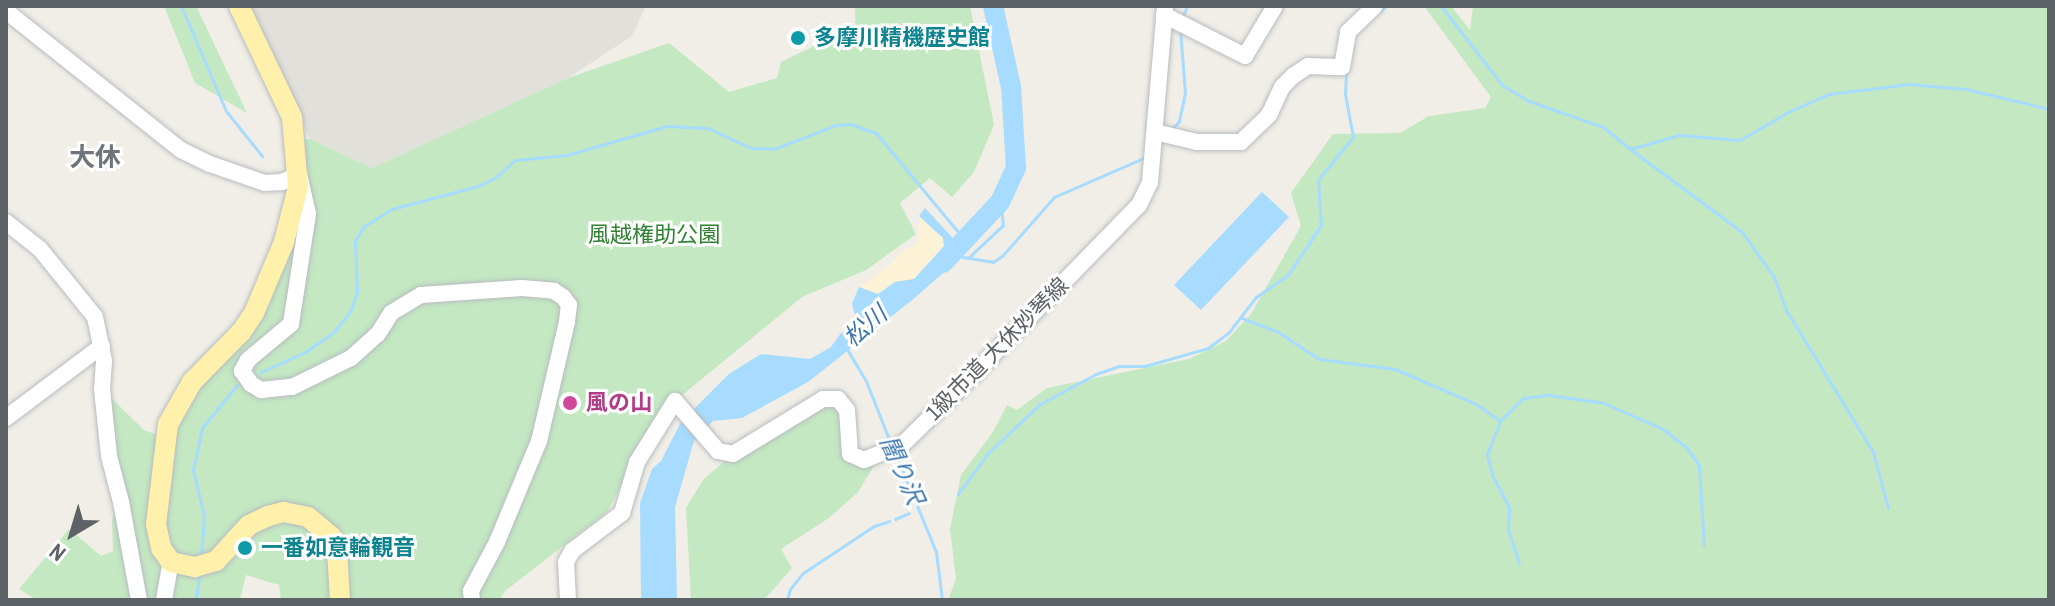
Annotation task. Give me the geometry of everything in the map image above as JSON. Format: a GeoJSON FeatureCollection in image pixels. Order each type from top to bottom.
{"type":"FeatureCollection","features":[{"type":"Feature","properties":{"kind":"main road"},"geometry":{"type":"LineString","coordinates":[[239,6],[292,117],[299,174],[294,215],[254,313],[241,332],[192,382],[168,424],[156,524],[161,548],[176,564],[195,567],[216,561],[249,525],[283,512],[308,517],[331,536],[337,550],[340,600]]}},
{"type":"Feature","properties":{"kind":"street"},"geometry":{"type":"LineString","coordinates":[[1173,17],[1245,56],[1275,6]]}},
{"type":"Feature","properties":{"kind":"street"},"geometry":{"type":"LineString","coordinates":[[1156,136],[1215,144],[1241,142],[1269,115],[1282,87],[1293,76],[1308,66],[1342,67],[1348,32],[1375,6]]}},
{"type":"Feature","properties":{"kind":"street"},"geometry":{"type":"LineString","coordinates":[[6,11],[181,150],[210,164],[265,183],[282,182],[299,174],[308,214],[291,324],[285,333],[248,360],[242,371],[251,384],[261,390],[292,387],[351,358],[378,334],[391,313],[421,295],[522,288],[554,291],[569,305],[539,441],[497,542],[471,591],[472,600]]}},
{"type":"Feature","properties":{"kind":"street","name":"1級市道 大休妙琴線"},"geometry":{"type":"LineString","coordinates":[[568,600],[566,562],[572,551],[622,513],[646,445],[675,401],[718,451],[733,454],[830,397],[838,399],[847,410],[850,454],[864,460],[891,450],[1131,214],[1150,182],[1173,17]]}},
{"type":"Feature","properties":{"kind":"street"},"geometry":{"type":"LineString","coordinates":[[6,222],[40,249],[95,317],[104,361],[102,389],[109,456],[139,600]]}},
{"type":"Feature","properties":{"kind":"street"},"geometry":{"type":"LineString","coordinates":[[6,418],[102,346]]}},
{"type":"Feature","properties":{"kind":"street"},"geometry":{"type":"LineString","coordinates":[[164,600],[176,564]]}},
{"type":"Feature","properties":{"kind":"shaded area"},"geometry":{"type":"Polygon","coordinates":[[[246,6],[646,6],[632,36],[568,78],[372,168],[310,139],[246,6]]]}},
{"type":"Feature","properties":{"kind":"green space"},"geometry":{"type":"Polygon","coordinates":[[[164,6],[196,6],[247,113],[195,83],[164,6]]]}},
{"type":"Feature","properties":{"kind":"green space","name":"風越権助公園"},"geometry":{"type":"Polygon","coordinates":[[[855,6],[970,6],[994,125],[974,172],[952,197],[930,178],[900,203],[916,234],[866,270],[802,297],[654,418],[608,511],[505,591],[499,600],[281,600],[279,585],[246,575],[240,600],[37,600],[19,589],[69,529],[101,556],[113,551],[112,519],[121,502],[102,389],[144,430],[175,441],[187,403],[209,376],[252,336],[301,216],[301,140],[310,139],[372,168],[568,78],[669,43],[729,92],[777,78],[781,62],[829,39],[856,45],[855,6]]]}},
{"type":"Feature","properties":{"kind":"green space"},"geometry":{"type":"Polygon","coordinates":[[[1424,6],[1451,6],[1470,30],[1473,6],[2049,6],[2049,600],[948,600],[956,579],[950,529],[961,475],[993,432],[1007,405],[1017,410],[1047,388],[1189,359],[1226,341],[1251,314],[1301,226],[1291,193],[1333,134],[1400,133],[1429,116],[1485,108],[1491,97],[1424,6]]]}},
{"type":"Feature","properties":{"kind":"green space"},"geometry":{"type":"Polygon","coordinates":[[[838,399],[850,454],[880,456],[858,492],[829,518],[781,549],[792,568],[764,600],[691,600],[686,508],[703,480],[733,454],[838,399]]]}},
{"type":"Feature","properties":{"kind":"sand"},"geometry":{"type":"Polygon","coordinates":[[[919,216],[943,238],[944,246],[914,279],[895,282],[878,294],[859,287],[891,264],[904,249],[918,245],[919,216]]]}},
{"type":"Feature","properties":{"kind":"water"},"geometry":{"type":"Polygon","coordinates":[[[1262,192],[1289,217],[1201,310],[1174,285],[1262,192]]]}},
{"type":"Feature","properties":{"kind":"water"},"geometry":{"type":"Polygon","coordinates":[[[925,208],[963,249],[950,267],[808,382],[742,418],[713,421],[694,441],[675,507],[677,600],[641,600],[640,503],[652,469],[661,461],[681,422],[729,374],[761,354],[810,359],[831,347],[841,333],[857,322],[852,304],[859,287],[878,294],[895,282],[914,279],[944,246],[943,238],[919,216],[925,208]]]}},
{"type":"Feature","properties":{"kind":"waterway"},"geometry":{"type":"LineString","coordinates":[[181,6],[226,111],[262,156]]}},
{"type":"Feature","properties":{"kind":"waterway","name":"松川"},"geometry":{"type":"LineString","coordinates":[[943,263],[1000,202],[1016,168],[1011,87],[993,6]]}},
{"type":"Feature","properties":{"kind":"waterway"},"geometry":{"type":"LineString","coordinates":[[1182,18],[1187,6]]}},
{"type":"Feature","properties":{"kind":"waterway"},"geometry":{"type":"LineString","coordinates":[[1380,11],[1386,6]]}},
{"type":"Feature","properties":{"kind":"waterway"},"geometry":{"type":"LineString","coordinates":[[1441,6],[1502,85],[1529,101],[1603,127],[1630,149],[1679,135],[1740,140],[1788,112],[1829,94],[1909,84],[1966,89],[2049,109]]}},
{"type":"Feature","properties":{"kind":"waterway"},"geometry":{"type":"LineString","coordinates":[[1172,129],[1179,121],[1185,93],[1180,29]]}},
{"type":"Feature","properties":{"kind":"waterway"},"geometry":{"type":"LineString","coordinates":[[958,494],[988,453],[1040,404],[1096,374],[1119,366],[1145,366],[1208,348],[1229,332],[1256,297],[1288,275],[1321,225],[1318,180],[1353,137],[1345,94],[1346,72]]}},
{"type":"Feature","properties":{"kind":"waterway"},"geometry":{"type":"LineString","coordinates":[[261,372],[305,352],[334,332],[351,310],[357,292],[355,241],[363,227],[392,209],[478,186],[495,178],[515,160],[567,155],[667,126],[708,128],[751,148],[774,149],[836,125],[851,124],[876,133],[964,239]]}},
{"type":"Feature","properties":{"kind":"waterway"},"geometry":{"type":"LineString","coordinates":[[1630,149],[1742,232],[1774,277],[1786,310],[1873,452],[1888,508]]}},
{"type":"Feature","properties":{"kind":"waterway"},"geometry":{"type":"LineString","coordinates":[[959,253],[963,257],[993,262],[1002,256],[1054,197],[1148,156]]}},
{"type":"Feature","properties":{"kind":"waterway"},"geometry":{"type":"LineString","coordinates":[[968,258],[1003,225],[1000,202]]}},
{"type":"Feature","properties":{"kind":"waterway"},"geometry":{"type":"LineString","coordinates":[[1242,318],[1278,332],[1319,359],[1395,369],[1476,404],[1500,421]]}},
{"type":"Feature","properties":{"kind":"waterway","name":"闇り沢"},"geometry":{"type":"LineString","coordinates":[[848,351],[866,381],[890,442]]}},
{"type":"Feature","properties":{"kind":"waterway"},"geometry":{"type":"LineString","coordinates":[[201,557],[204,516],[193,470],[202,428],[237,385]]}},
{"type":"Feature","properties":{"kind":"waterway"},"geometry":{"type":"LineString","coordinates":[[1519,563],[1508,529],[1509,507],[1492,475],[1487,454],[1500,421],[1523,398],[1549,395],[1604,403],[1663,429],[1686,447],[1699,465],[1704,546]]}},
{"type":"Feature","properties":{"kind":"waterway","name":"闇り沢"},"geometry":{"type":"LineString","coordinates":[[895,452],[936,552],[942,600]]}},
{"type":"Feature","properties":{"kind":"waterway"},"geometry":{"type":"LineString","coordinates":[[895,519],[909,513]]}},
{"type":"Feature","properties":{"kind":"waterway"},"geometry":{"type":"LineString","coordinates":[[787,600],[790,589],[803,573],[874,526],[889,521]]}},
{"type":"Feature","properties":{"kind":"waterway"},"geometry":{"type":"LineString","coordinates":[[196,600],[199,576]]}},
{"type":"Feature","properties":{"kind":"place","name":"多摩川精機歴史館"},"geometry":{"type":"Point","coordinates":[798,38]}},
{"type":"Feature","properties":{"kind":"place","name":"風の山"},"geometry":{"type":"Point","coordinates":[570,403]}},
{"type":"Feature","properties":{"kind":"place","name":"一番如意輪観音"},"geometry":{"type":"Point","coordinates":[245,548]}},
{"type":"Feature","properties":{"kind":"district","name":"大休"},"geometry":{"type":"Point","coordinates":[95,157]}}]}
